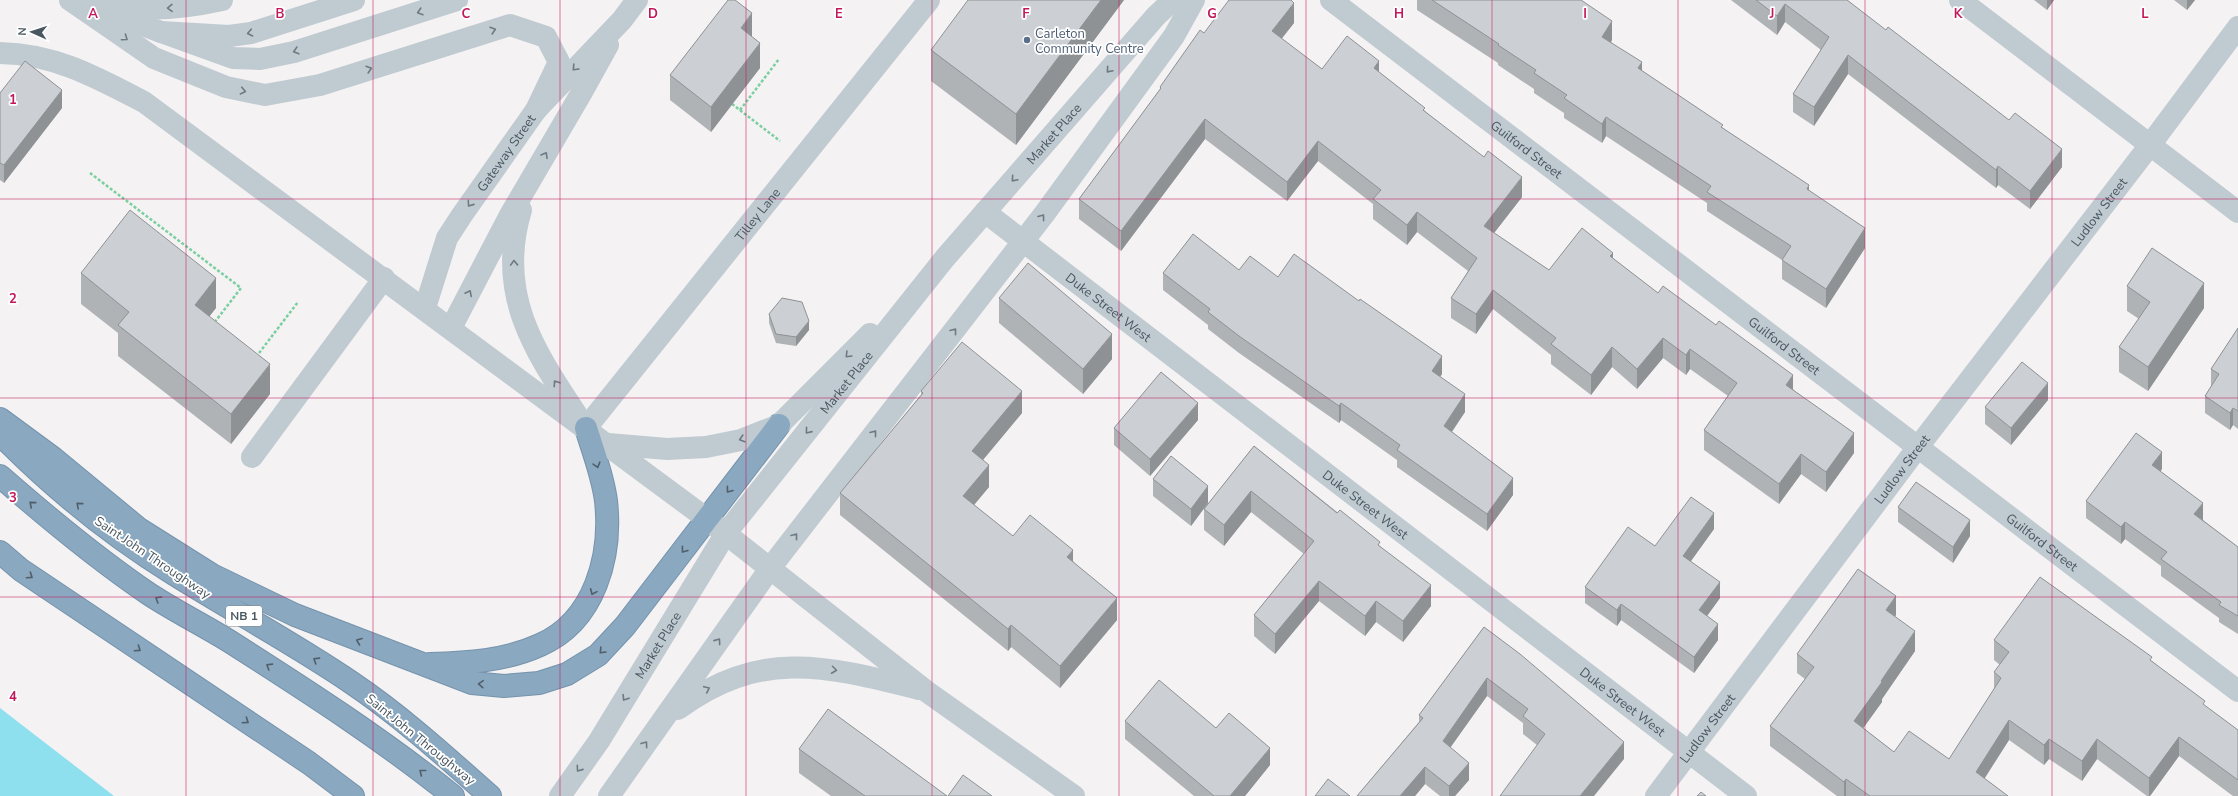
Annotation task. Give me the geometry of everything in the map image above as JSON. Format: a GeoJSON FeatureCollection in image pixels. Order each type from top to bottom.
{"type":"FeatureCollection","features":[{"type":"Feature","properties":{"kind":"highway"},"geometry":{"type":"LineString","coordinates":[[0,419],[53,458],[139,529],[212,575],[295,616],[418,664],[472,683],[504,686],[539,683],[567,674],[598,655],[625,626],[779,425]]}},
{"type":"Feature","properties":{"kind":"highway"},"geometry":{"type":"LineString","coordinates":[[418,664],[471,663],[507,656],[541,645],[567,629],[588,602],[602,572],[608,534],[606,500],[586,428]]}},
{"type":"Feature","properties":{"kind":"highway","name":"Saint John Throughway"},"geometry":{"type":"LineString","coordinates":[[0,434],[23,458],[97,521],[173,574],[353,683],[434,746],[490,796]]}},
{"type":"Feature","properties":{"kind":"highway","name":"Saint John Throughway"},"geometry":{"type":"LineString","coordinates":[[0,476],[80,544],[150,595],[324,701],[410,761],[453,796]]}},
{"type":"Feature","properties":{"kind":"highway"},"geometry":{"type":"LineString","coordinates":[[0,552],[21,570],[310,763],[354,796]]}},
{"type":"Feature","properties":{"kind":"street"},"geometry":{"type":"LineString","coordinates":[[70,0],[154,58],[226,87],[265,95],[320,85],[510,25],[546,38],[559,62],[536,110]]}},
{"type":"Feature","properties":{"kind":"street"},"geometry":{"type":"LineString","coordinates":[[78,0],[233,58],[260,59],[294,52],[457,0]]}},
{"type":"Feature","properties":{"kind":"street"},"geometry":{"type":"LineString","coordinates":[[92,0],[135,9],[184,8],[222,0]]}},
{"type":"Feature","properties":{"kind":"street"},"geometry":{"type":"LineString","coordinates":[[161,32],[229,36],[251,33],[354,0]]}},
{"type":"Feature","properties":{"kind":"street","name":"Gateway Street"},"geometry":{"type":"LineString","coordinates":[[425,308],[447,238],[536,110],[622,20],[637,0]]}},
{"type":"Feature","properties":{"kind":"street","name":"Tilley Lane"},"geometry":{"type":"LineString","coordinates":[[586,428],[929,0]]}},
{"type":"Feature","properties":{"kind":"street","name":"Market Place"},"geometry":{"type":"LineString","coordinates":[[560,796],[599,741],[726,533],[945,258],[1156,16],[1173,0]]}},
{"type":"Feature","properties":{"kind":"street"},"geometry":{"type":"LineString","coordinates":[[609,796],[771,567],[1023,242],[1174,36],[1194,0]]}},
{"type":"Feature","properties":{"kind":"street","name":"Guilford Street"},"geometry":{"type":"LineString","coordinates":[[1331,0],[2238,691]]}},
{"type":"Feature","properties":{"kind":"street"},"geometry":{"type":"LineString","coordinates":[[1960,0],[2238,212]]}},
{"type":"Feature","properties":{"kind":"street","name":"Gateway Street"},"geometry":{"type":"LineString","coordinates":[[451,328],[510,215],[622,20]]}},
{"type":"Feature","properties":{"kind":"street","name":"Ludlow Street"},"geometry":{"type":"LineString","coordinates":[[1656,796],[1918,447],[2150,145],[2238,27]]}},
{"type":"Feature","properties":{"kind":"street"},"geometry":{"type":"LineString","coordinates":[[0,53],[57,61],[89,73],[144,102],[608,444],[771,567],[926,691],[1074,796]]}},
{"type":"Feature","properties":{"kind":"street"},"geometry":{"type":"LineString","coordinates":[[530,182],[514,232],[514,278],[521,317],[544,364],[586,428]]}},
{"type":"Feature","properties":{"kind":"street","name":"Duke Street West"},"geometry":{"type":"LineString","coordinates":[[985,212],[1746,796]]}},
{"type":"Feature","properties":{"kind":"street"},"geometry":{"type":"LineString","coordinates":[[608,444],[666,449],[706,447],[742,440],[779,425],[945,258]]}},
{"type":"Feature","properties":{"kind":"street"},"geometry":{"type":"LineString","coordinates":[[252,457],[384,278]]}},
{"type":"Feature","properties":{"kind":"street"},"geometry":{"type":"LineString","coordinates":[[664,719],[702,691],[727,680],[778,668],[807,666],[839,670],[926,691]]}},
{"type":"Feature","properties":{"kind":"path"},"geometry":{"type":"LineString","coordinates":[[740,110],[778,59]]}},
{"type":"Feature","properties":{"kind":"path"},"geometry":{"type":"LineString","coordinates":[[732,104],[802,158]]}},
{"type":"Feature","properties":{"kind":"path"},"geometry":{"type":"LineString","coordinates":[[90,173],[241,288],[214,324]]}},
{"type":"Feature","properties":{"kind":"path"},"geometry":{"type":"LineString","coordinates":[[253,361],[298,302]]}},
{"type":"Feature","properties":{"kind":"path"},"geometry":{"type":"LineString","coordinates":[[211,321],[220,328]]}},
{"type":"Feature","properties":{"kind":"path"},"geometry":{"type":"LineString","coordinates":[[250,352],[256,357]]}},
{"type":"Feature","properties":{"kind":"water"},"geometry":{"type":"Polygon","coordinates":[[[0,708],[114,796],[0,796],[0,708]]]}},
{"type":"Feature","properties":{"kind":"building"},"geometry":{"type":"Polygon","coordinates":[[[728,0],[735,0],[752,13],[741,28],[760,43],[711,107],[670,75],[728,0]]]}},
{"type":"Feature","properties":{"kind":"building","name":"Carleton Community Centre"},"geometry":{"type":"Polygon","coordinates":[[[968,0],[1101,0],[1016,114],[931,50],[968,0]]]}},
{"type":"Feature","properties":{"kind":"building"},"geometry":{"type":"Polygon","coordinates":[[[1229,0],[1291,0],[1294,3],[1272,31],[1322,69],[1347,36],[1379,61],[1374,68],[1425,108],[1423,110],[1484,157],[1488,151],[1522,177],[1484,226],[1549,270],[1582,228],[1613,253],[1610,256],[1658,293],[1663,286],[1716,325],[1719,321],[1793,375],[1786,385],[1854,433],[1826,472],[1801,454],[1779,484],[1704,430],[1737,383],[1690,349],[1686,355],[1663,338],[1637,369],[1612,347],[1591,375],[1551,344],[1556,338],[1493,290],[1476,314],[1451,298],[1477,258],[1417,212],[1407,225],[1373,199],[1381,190],[1318,141],[1287,182],[1205,119],[1121,231],[1079,199],[1161,88],[1160,87],[1200,30],[1204,33],[1229,0]]]}},
{"type":"Feature","properties":{"kind":"building"},"geometry":{"type":"Polygon","coordinates":[[[1432,0],[1581,0],[1612,21],[1602,37],[1642,62],[1638,68],[1723,125],[1721,127],[1809,185],[1807,189],[1865,228],[1826,289],[1782,260],[1791,246],[1707,192],[1711,186],[1606,117],[1602,124],[1564,98],[1567,95],[1534,73],[1536,70],[1432,0]]]}},
{"type":"Feature","properties":{"kind":"building"},"geometry":{"type":"Polygon","coordinates":[[[1756,0],[1847,0],[1886,30],[1888,27],[2009,120],[2015,113],[2062,149],[2030,191],[1998,166],[1996,170],[1848,55],[1814,107],[1793,94],[1829,37],[1785,4],[1777,16],[1756,0]]]}},
{"type":"Feature","properties":{"kind":"building"},"geometry":{"type":"Polygon","coordinates":[[[25,61],[62,90],[4,165],[0,163],[0,93],[25,61]]]}},
{"type":"Feature","properties":{"kind":"building"},"geometry":{"type":"Polygon","coordinates":[[[130,210],[216,278],[195,305],[270,364],[231,414],[118,325],[129,312],[81,273],[130,210]]]}},
{"type":"Feature","properties":{"kind":"building"},"geometry":{"type":"Polygon","coordinates":[[[1193,234],[1239,270],[1250,256],[1278,277],[1294,254],[1359,301],[1360,299],[1442,356],[1432,371],[1465,394],[1444,426],[1513,478],[1487,514],[1397,450],[1400,445],[1341,403],[1339,406],[1239,336],[1208,312],[1210,309],[1163,273],[1193,234]]]}},
{"type":"Feature","properties":{"kind":"building"},"geometry":{"type":"Polygon","coordinates":[[[2152,248],[2204,283],[2148,367],[2119,347],[2150,302],[2127,286],[2152,248]]]}},
{"type":"Feature","properties":{"kind":"building"},"geometry":{"type":"Polygon","coordinates":[[[1028,263],[1112,334],[1083,369],[999,298],[1028,263]]]}},
{"type":"Feature","properties":{"kind":"building"},"geometry":{"type":"Polygon","coordinates":[[[782,298],[802,302],[809,321],[796,337],[776,334],[769,314],[782,298]]]}},
{"type":"Feature","properties":{"kind":"building"},"geometry":{"type":"Polygon","coordinates":[[[2238,328],[2238,411],[2233,408],[2230,413],[2205,396],[2219,374],[2211,369],[2238,328]]]}},
{"type":"Feature","properties":{"kind":"building"},"geometry":{"type":"Polygon","coordinates":[[[962,342],[1022,391],[972,451],[989,465],[963,496],[1013,536],[1030,515],[1073,550],[1067,557],[1117,598],[1060,666],[1011,625],[1008,629],[840,493],[923,393],[921,391],[962,342]]]}},
{"type":"Feature","properties":{"kind":"building"},"geometry":{"type":"Polygon","coordinates":[[[2022,362],[2048,383],[2011,428],[1985,407],[2022,362]]]}},
{"type":"Feature","properties":{"kind":"building"},"geometry":{"type":"Polygon","coordinates":[[[1161,372],[1198,403],[1150,459],[1114,428],[1161,372]]]}},
{"type":"Feature","properties":{"kind":"building"},"geometry":{"type":"Polygon","coordinates":[[[2136,433],[2162,452],[2152,465],[2203,503],[2194,514],[2238,547],[2238,616],[2219,605],[2221,602],[2161,559],[2167,552],[2125,522],[2121,527],[2086,501],[2136,433]]]}},
{"type":"Feature","properties":{"kind":"building"},"geometry":{"type":"Polygon","coordinates":[[[1254,446],[1337,513],[1340,510],[1380,542],[1378,545],[1431,585],[1403,621],[1376,601],[1365,616],[1319,581],[1275,634],[1254,615],[1314,541],[1251,491],[1224,525],[1204,509],[1254,446]]]}},
{"type":"Feature","properties":{"kind":"building"},"geometry":{"type":"Polygon","coordinates":[[[1171,456],[1208,486],[1191,509],[1153,479],[1171,456]]]}},
{"type":"Feature","properties":{"kind":"building"},"geometry":{"type":"Polygon","coordinates":[[[1916,482],[1970,520],[1953,547],[1898,507],[1916,482]]]}},
{"type":"Feature","properties":{"kind":"building"},"geometry":{"type":"Polygon","coordinates":[[[1691,497],[1714,513],[1683,556],[1720,582],[1699,610],[1718,624],[1694,657],[1621,604],[1617,610],[1585,587],[1628,527],[1655,546],[1691,497]]]}},
{"type":"Feature","properties":{"kind":"building"},"geometry":{"type":"Polygon","coordinates":[[[1858,569],[1896,596],[1886,610],[1915,631],[1881,681],[1882,682],[1854,721],[1894,752],[1909,731],[1949,759],[2001,678],[1994,672],[2009,652],[1994,640],[2040,577],[2152,657],[2150,660],[2205,701],[2203,704],[2238,730],[2238,780],[2179,737],[2149,778],[2097,739],[2082,761],[2049,739],[2044,745],[2009,720],[1976,772],[2008,796],[1870,796],[1846,779],[1844,782],[1770,726],[1814,667],[1797,654],[1858,569]]]}},
{"type":"Feature","properties":{"kind":"building"},"geometry":{"type":"Polygon","coordinates":[[[1484,627],[1520,654],[1624,742],[1580,796],[1500,796],[1545,734],[1523,716],[1528,709],[1487,678],[1443,741],[1469,763],[1449,786],[1425,767],[1400,796],[1357,796],[1423,718],[1419,715],[1484,627]]]}},
{"type":"Feature","properties":{"kind":"building"},"geometry":{"type":"Polygon","coordinates":[[[1159,680],[1216,728],[1229,713],[1270,748],[1230,796],[1214,796],[1125,721],[1159,680]]]}},
{"type":"Feature","properties":{"kind":"building"},"geometry":{"type":"Polygon","coordinates":[[[828,709],[947,796],[865,796],[799,749],[828,709]]]}},
{"type":"Feature","properties":{"kind":"building"},"geometry":{"type":"Polygon","coordinates":[[[963,775],[992,796],[948,796],[963,775]]]}},
{"type":"Feature","properties":{"kind":"building"},"geometry":{"type":"Polygon","coordinates":[[[1328,779],[1350,796],[1315,796],[1328,779]]]}},
{"type":"Feature","properties":{"kind":"building"},"geometry":{"type":"Polygon","coordinates":[[[1701,792],[1706,796],[1697,796],[1701,792]]]}},
{"type":"Feature","properties":{"kind":"place","name":"Carleton Community Centre"},"geometry":{"type":"Point","coordinates":[1027,40]}}]}
